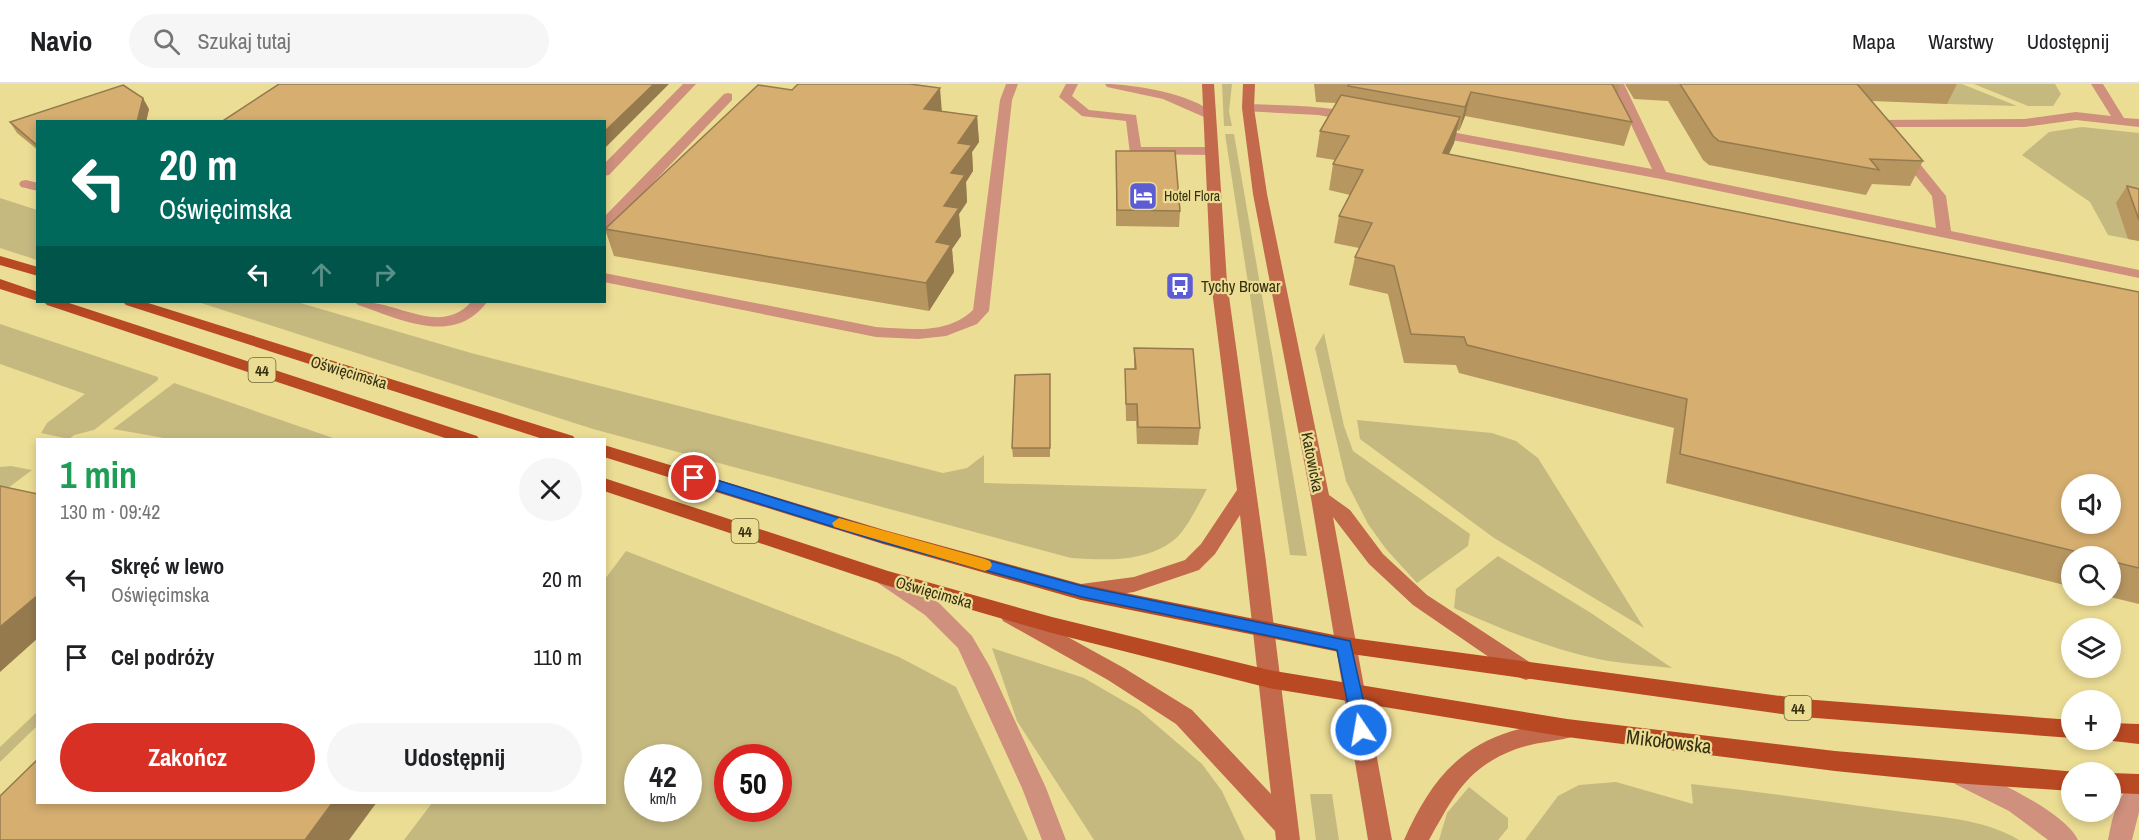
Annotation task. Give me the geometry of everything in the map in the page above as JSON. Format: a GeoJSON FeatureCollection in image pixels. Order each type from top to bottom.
{"type":"FeatureCollection","features":[{"type":"Feature","properties":{"kind":"main road"},"geometry":{"type":"LineString","coordinates":[[1208,84],[1219,282],[1264,629],[1287,833]]}},
{"type":"Feature","properties":{"kind":"main road","name":"Katowicka"},"geometry":{"type":"LineString","coordinates":[[1249,84],[1248,108],[1260,195],[1320,498],[1344,645],[1370,771],[1380,840]]}},
{"type":"Feature","properties":{"kind":"main road"},"geometry":{"type":"LineString","coordinates":[[0,260],[36,271]]}},
{"type":"Feature","properties":{"kind":"main road"},"geometry":{"type":"LineString","coordinates":[[0,285],[36,296]]}},
{"type":"Feature","properties":{"kind":"main road","name":"Oświęcimska"},"geometry":{"type":"LineString","coordinates":[[55,303],[465,438]]}},
{"type":"Feature","properties":{"kind":"main road","name":"Oświęcimska"},"geometry":{"type":"LineString","coordinates":[[134,303],[561,438]]}},
{"type":"Feature","properties":{"kind":"main road","name":"44"},"geometry":{"type":"LineString","coordinates":[[606,452],[882,537],[1082,592],[1344,645],[1526,672],[1803,708],[2061,728]]}},
{"type":"Feature","properties":{"kind":"main road","name":"Oświęcimska"},"geometry":{"type":"LineString","coordinates":[[606,485],[885,578],[1003,612],[1269,679]]}},
{"type":"Feature","properties":{"kind":"main road"},"geometry":{"type":"LineString","coordinates":[[1082,592],[1134,584],[1192,565],[1208,549],[1246,490]]}},
{"type":"Feature","properties":{"kind":"main road"},"geometry":{"type":"LineString","coordinates":[[1320,498],[1343,514],[1376,559],[1420,600],[1526,672]]}},
{"type":"Feature","properties":{"kind":"main road"},"geometry":{"type":"LineString","coordinates":[[1003,612],[1116,674],[1184,717],[1204,736],[1287,833]]}},
{"type":"Feature","properties":{"kind":"main road","name":"Mikołowska"},"geometry":{"type":"LineString","coordinates":[[1269,679],[1568,728],[1953,773],[2061,780]]}},
{"type":"Feature","properties":{"kind":"main road"},"geometry":{"type":"LineString","coordinates":[[1416,840],[1446,789],[1461,769],[1474,759],[1514,740],[1568,728]]}},
{"type":"Feature","properties":{"kind":"main road"},"geometry":{"type":"LineString","coordinates":[[2121,733],[2139,734]]}},
{"type":"Feature","properties":{"kind":"main road"},"geometry":{"type":"LineString","coordinates":[[2121,783],[2139,784]]}},
{"type":"Feature","properties":{"kind":"street"},"geometry":{"type":"LineString","coordinates":[[606,170],[690,84]]}},
{"type":"Feature","properties":{"kind":"street"},"geometry":{"type":"LineString","coordinates":[[606,277],[876,332],[914,334],[959,328],[972,322],[981,312],[1006,100],[1012,84]]}},
{"type":"Feature","properties":{"kind":"street"},"geometry":{"type":"LineString","coordinates":[[1072,84],[1065,97],[1086,113],[1132,118],[1135,151],[1212,151]]}},
{"type":"Feature","properties":{"kind":"street"},"geometry":{"type":"LineString","coordinates":[[1111,84],[1167,96],[1208,114]]}},
{"type":"Feature","properties":{"kind":"street"},"geometry":{"type":"LineString","coordinates":[[1618,84],[1661,175]]}},
{"type":"Feature","properties":{"kind":"street"},"geometry":{"type":"LineString","coordinates":[[2097,84],[2119,119]]}},
{"type":"Feature","properties":{"kind":"street"},"geometry":{"type":"LineString","coordinates":[[606,224],[728,97]]}},
{"type":"Feature","properties":{"kind":"street"},"geometry":{"type":"LineString","coordinates":[[1248,108],[1318,111],[1364,119]]}},
{"type":"Feature","properties":{"kind":"street"},"geometry":{"type":"LineString","coordinates":[[1944,234],[1939,196],[1876,119],[2024,123],[2076,116],[2139,123]]}},
{"type":"Feature","properties":{"kind":"street"},"geometry":{"type":"LineString","coordinates":[[1421,130],[1661,175],[2139,274]]}},
{"type":"Feature","properties":{"kind":"street"},"geometry":{"type":"LineString","coordinates":[[367,303],[430,321],[439,321],[464,317],[478,303]]}},
{"type":"Feature","properties":{"kind":"street"},"geometry":{"type":"LineString","coordinates":[[885,578],[932,609],[965,642],[979,667],[1029,778],[1054,840]]}},
{"type":"Feature","properties":{"kind":"street"},"geometry":{"type":"LineString","coordinates":[[1953,773],[1990,788],[2041,819],[2066,840]]}},
{"type":"Feature","properties":{"kind":"street"},"geometry":{"type":"LineString","coordinates":[[2120,840],[2126,812],[2139,791]]}},
{"type":"Feature","properties":{"kind":"shaded area"},"geometry":{"type":"Polygon","coordinates":[[[1222,84],[1232,84],[1229,112],[1232,126],[1224,126],[1222,84]]]}},
{"type":"Feature","properties":{"kind":"shaded area"},"geometry":{"type":"Polygon","coordinates":[[[1928,84],[1962,84],[2017,106],[1947,104],[1928,84]]]}},
{"type":"Feature","properties":{"kind":"shaded area"},"geometry":{"type":"Polygon","coordinates":[[[1974,84],[2055,84],[2061,94],[2053,106],[2028,106],[1974,84]]]}},
{"type":"Feature","properties":{"kind":"shaded area"},"geometry":{"type":"Polygon","coordinates":[[[2082,127],[2139,133],[2139,241],[2108,235],[2090,202],[2022,155],[2049,132],[2082,127]]]}},
{"type":"Feature","properties":{"kind":"shaded area"},"geometry":{"type":"Polygon","coordinates":[[[1225,134],[1234,134],[1307,556],[1290,555],[1225,134]]]}},
{"type":"Feature","properties":{"kind":"shaded area"},"geometry":{"type":"Polygon","coordinates":[[[0,198],[36,210],[36,260],[0,248],[0,198]]]}},
{"type":"Feature","properties":{"kind":"shaded area"},"geometry":{"type":"Polygon","coordinates":[[[201,303],[300,303],[471,353],[943,473],[967,468],[984,455],[984,483],[1207,489],[1179,536],[1162,547],[1150,553],[1124,558],[1071,558],[593,429],[201,303]]]}},
{"type":"Feature","properties":{"kind":"shaded area"},"geometry":{"type":"Polygon","coordinates":[[[0,324],[158,377],[158,380],[94,430],[64,438],[41,433],[47,423],[85,394],[0,364],[0,324]]]}},
{"type":"Feature","properties":{"kind":"shaded area"},"geometry":{"type":"Polygon","coordinates":[[[1324,333],[1344,426],[1353,451],[1470,534],[1468,546],[1417,583],[1386,549],[1368,524],[1346,481],[1315,348],[1324,333]]]}},
{"type":"Feature","properties":{"kind":"shaded area"},"geometry":{"type":"Polygon","coordinates":[[[174,383],[333,438],[164,438],[113,429],[174,383]]]}},
{"type":"Feature","properties":{"kind":"shaded area"},"geometry":{"type":"Polygon","coordinates":[[[1357,420],[1492,433],[1516,441],[1538,458],[1644,628],[1494,538],[1360,439],[1357,420]]]}},
{"type":"Feature","properties":{"kind":"shaded area"},"geometry":{"type":"Polygon","coordinates":[[[11,466],[32,470],[0,494],[0,467],[11,466]]]}},
{"type":"Feature","properties":{"kind":"shaded area"},"geometry":{"type":"Polygon","coordinates":[[[626,551],[899,657],[956,687],[1028,840],[404,840],[431,804],[606,804],[606,578],[626,551]]]}},
{"type":"Feature","properties":{"kind":"shaded area"},"geometry":{"type":"Polygon","coordinates":[[[1498,556],[1591,613],[1672,668],[1616,662],[1579,655],[1524,637],[1454,608],[1456,589],[1498,556]]]}},
{"type":"Feature","properties":{"kind":"shaded area"},"geometry":{"type":"Polygon","coordinates":[[[992,648],[1084,678],[1139,710],[1202,764],[1222,791],[1245,840],[1094,840],[1017,721],[992,648]]]}},
{"type":"Feature","properties":{"kind":"shaded area"},"geometry":{"type":"Polygon","coordinates":[[[36,713],[36,727],[0,762],[0,747],[36,713]]]}},
{"type":"Feature","properties":{"kind":"shaded area"},"geometry":{"type":"Polygon","coordinates":[[[1616,782],[1693,804],[1691,784],[1943,817],[1990,827],[2019,840],[1525,840],[1558,796],[1579,785],[1616,782]]]}},
{"type":"Feature","properties":{"kind":"shaded area"},"geometry":{"type":"Polygon","coordinates":[[[1469,787],[1508,818],[1508,828],[1498,840],[1439,840],[1447,813],[1469,787]]]}},
{"type":"Feature","properties":{"kind":"shaded area"},"geometry":{"type":"Polygon","coordinates":[[[1310,794],[1332,794],[1339,840],[1316,840],[1310,794]]]}},
{"type":"Feature","properties":{"kind":"building"},"geometry":{"type":"Polygon","coordinates":[[[279,84],[654,84],[606,130],[606,120],[224,120],[279,84]]]}},
{"type":"Feature","properties":{"kind":"building"},"geometry":{"type":"Polygon","coordinates":[[[798,84],[910,84],[940,88],[924,109],[977,116],[958,143],[972,145],[951,173],[965,175],[944,206],[959,208],[936,242],[951,245],[926,283],[606,229],[758,85],[792,90],[798,84]]]}},
{"type":"Feature","properties":{"kind":"building"},"geometry":{"type":"Polygon","coordinates":[[[1349,84],[1612,84],[1632,122],[1471,92],[1465,107],[1348,86],[1349,84]]]}},
{"type":"Feature","properties":{"kind":"building"},"geometry":{"type":"Polygon","coordinates":[[[1680,84],[1857,84],[1923,161],[1870,159],[1879,170],[1719,141],[1713,136],[1680,84]]]}},
{"type":"Feature","properties":{"kind":"building"},"geometry":{"type":"Polygon","coordinates":[[[123,85],[143,98],[138,120],[36,120],[36,144],[10,122],[123,85]]]}},
{"type":"Feature","properties":{"kind":"building"},"geometry":{"type":"Polygon","coordinates":[[[1341,95],[1460,117],[1443,153],[2139,292],[2139,568],[2121,564],[2121,546],[2061,546],[2061,548],[1680,454],[1687,399],[1467,345],[1464,337],[1411,334],[1394,266],[1355,257],[1372,223],[1339,216],[1363,170],[1333,164],[1349,136],[1320,131],[1341,95]]]}},
{"type":"Feature","properties":{"kind":"building","name":"Hotel Flora"},"geometry":{"type":"Polygon","coordinates":[[[1116,151],[1175,151],[1180,211],[1117,210],[1116,151]]]}},
{"type":"Feature","properties":{"kind":"building"},"geometry":{"type":"Polygon","coordinates":[[[2127,186],[2139,189],[2139,220],[2127,186]]]}},
{"type":"Feature","properties":{"kind":"building"},"geometry":{"type":"Polygon","coordinates":[[[1134,348],[1193,349],[1200,428],[1138,427],[1137,404],[1126,404],[1125,369],[1136,369],[1134,348]]]}},
{"type":"Feature","properties":{"kind":"building"},"geometry":{"type":"Polygon","coordinates":[[[1050,374],[1050,448],[1012,448],[1015,375],[1050,374]]]}},
{"type":"Feature","properties":{"kind":"building"},"geometry":{"type":"Polygon","coordinates":[[[0,486],[36,494],[36,597],[0,627],[0,486]]]}},
{"type":"Feature","properties":{"kind":"building"},"geometry":{"type":"Polygon","coordinates":[[[36,761],[36,804],[332,804],[305,840],[0,840],[0,796],[36,761]]]}},
{"type":"Feature","properties":{"kind":"slow traffic"},"geometry":{"type":"LineString","coordinates":[[839,523],[985,565]]}},
{"type":"Feature","properties":{"kind":"place","name":"Hotel Flora"},"geometry":{"type":"Point","coordinates":[1143,196]}},
{"type":"Feature","properties":{"kind":"place","name":"Tychy Browar"},"geometry":{"type":"Point","coordinates":[1180,286]}},
{"type":"Feature","properties":{"kind":"route"},"geometry":{"type":"LineString","coordinates":[[694,478],[882,537],[1082,592],[1344,645],[1361,730]]}}]}
